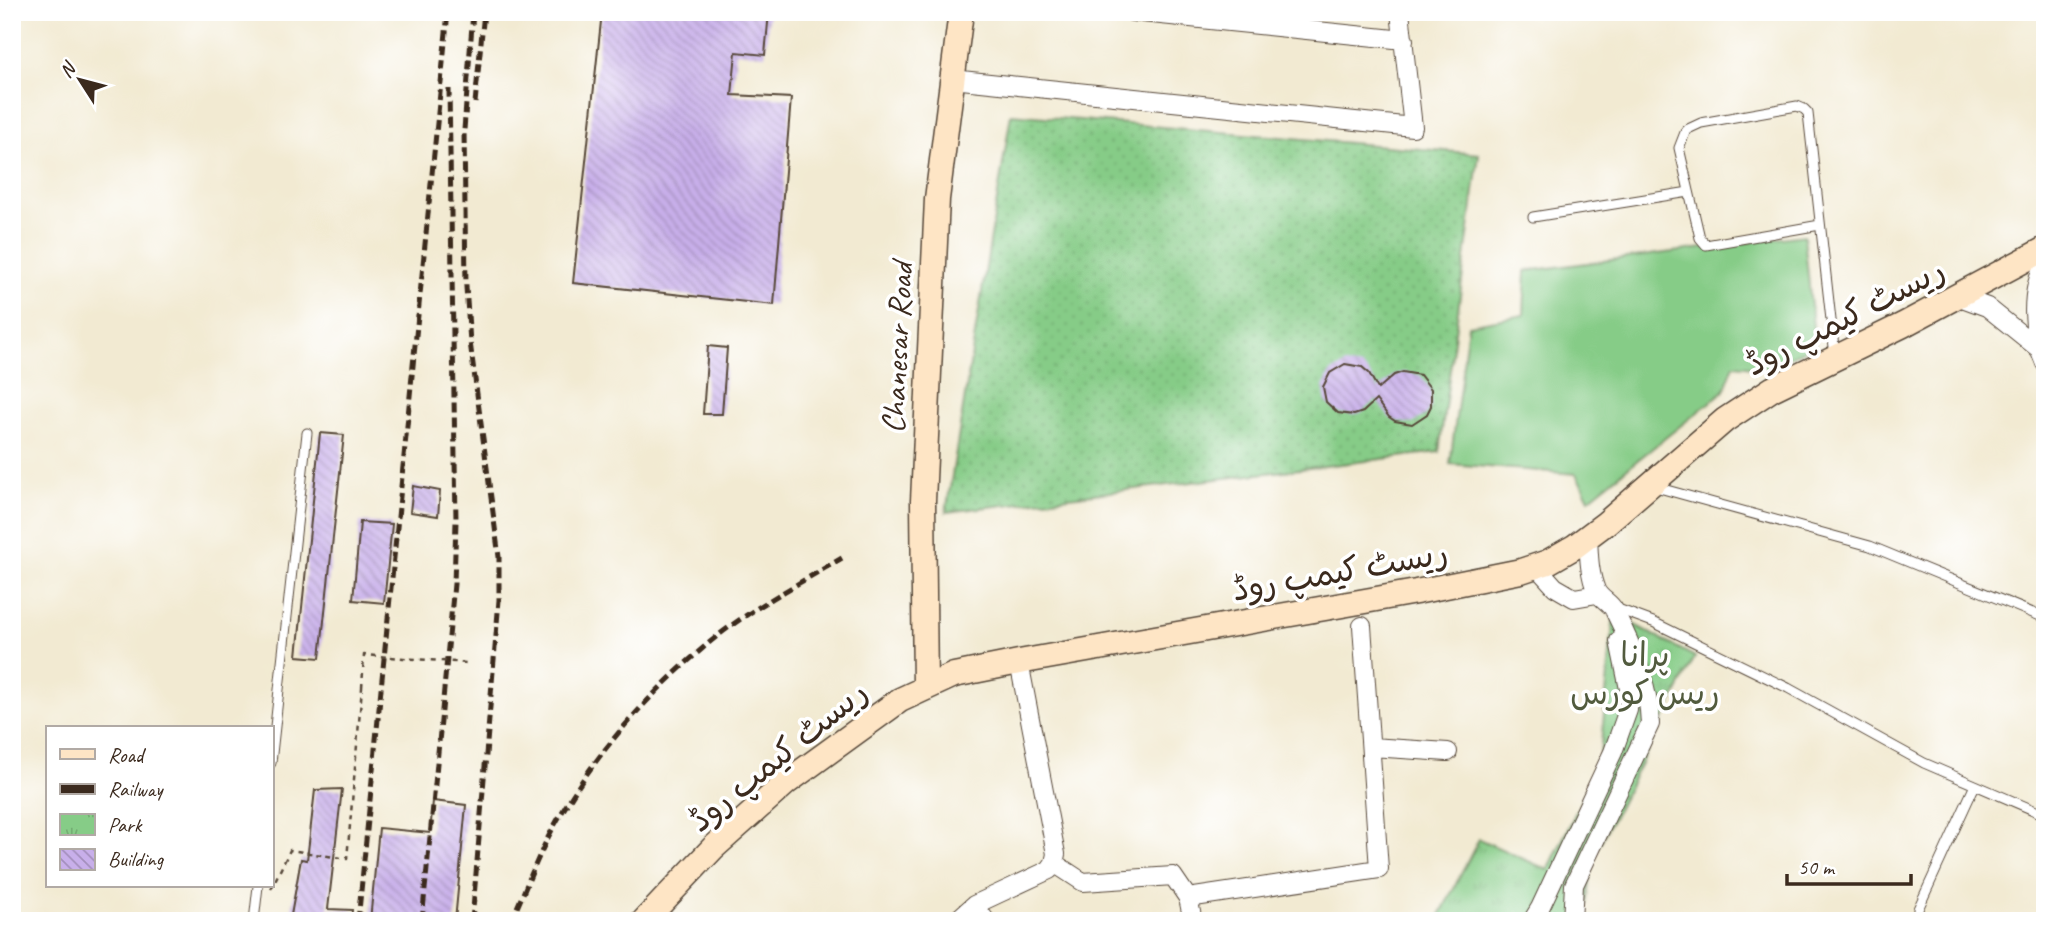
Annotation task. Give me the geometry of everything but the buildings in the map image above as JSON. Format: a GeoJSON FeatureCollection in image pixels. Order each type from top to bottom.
{"type":"FeatureCollection","features":[{"type":"Feature","properties":{"kind":"street","name":"Chanesar Road"},"geometry":{"type":"LineString","coordinates":[[925,688],[924,487],[937,199],[961,12]]}},
{"type":"Feature","properties":{"kind":"street"},"geometry":{"type":"LineString","coordinates":[[1132,12],[1174,14],[1404,40]]}},
{"type":"Feature","properties":{"kind":"street"},"geometry":{"type":"LineString","coordinates":[[952,79],[1413,127],[1400,12]]}},
{"type":"Feature","properties":{"kind":"street","name":"ریسٹ کیمپ روڈ"},"geometry":{"type":"LineString","coordinates":[[644,921],[713,848],[787,782],[900,699],[954,676],[1019,662],[1416,592],[1536,566],[1588,537],[1725,420],[1772,389],[2045,249]]}},
{"type":"Feature","properties":{"kind":"street"},"geometry":{"type":"LineString","coordinates":[[2042,352],[2034,303],[2040,272],[2045,264]]}},
{"type":"Feature","properties":{"kind":"street"},"geometry":{"type":"LineString","coordinates":[[1956,296],[1987,307],[2042,352]]}},
{"type":"Feature","properties":{"kind":"street"},"geometry":{"type":"LineString","coordinates":[[1572,921],[1574,885],[1650,724],[1650,705],[1641,673],[1613,607],[1597,594],[1590,569],[1588,537]]}},
{"type":"Feature","properties":{"kind":"street"},"geometry":{"type":"LineString","coordinates":[[1536,566],[1555,587],[1574,598],[1597,594]]}},
{"type":"Feature","properties":{"kind":"street"},"geometry":{"type":"LineString","coordinates":[[1532,921],[1613,752],[1628,710],[1629,690],[1613,607]]}},
{"type":"Feature","properties":{"kind":"street"},"geometry":{"type":"LineString","coordinates":[[1188,898],[1379,869],[1362,626]]}},
{"type":"Feature","properties":{"kind":"street"},"geometry":{"type":"LineString","coordinates":[[956,921],[974,905],[1049,870],[1056,855],[1019,662]]}},
{"type":"Feature","properties":{"kind":"street"},"geometry":{"type":"LineString","coordinates":[[1371,747],[1448,752]]}},
{"type":"Feature","properties":{"kind":"street"},"geometry":{"type":"LineString","coordinates":[[1054,863],[1083,882],[1173,876],[1188,898],[1193,921]]}},
{"type":"Feature","properties":{"kind":"street"},"geometry":{"type":"LineString","coordinates":[[974,905],[986,921]]}},
{"type":"Feature","properties":{"kind":"lane"},"geometry":{"type":"LineString","coordinates":[[1820,225],[1706,244],[1700,238],[1679,148],[1686,130],[1701,123],[1800,107],[1808,113],[1836,358]]}},
{"type":"Feature","properties":{"kind":"lane"},"geometry":{"type":"LineString","coordinates":[[1533,217],[1689,192]]}},
{"type":"Feature","properties":{"kind":"lane"},"geometry":{"type":"LineString","coordinates":[[273,745],[307,433]]}},
{"type":"Feature","properties":{"kind":"lane"},"geometry":{"type":"LineString","coordinates":[[1649,485],[1870,546],[2045,618]]}},
{"type":"Feature","properties":{"kind":"lane"},"geometry":{"type":"LineString","coordinates":[[1613,607],[1653,622],[1788,688],[1924,763],[2045,815]]}},
{"type":"Feature","properties":{"kind":"lane"},"geometry":{"type":"LineString","coordinates":[[1923,921],[1918,915],[1918,909],[1975,785]]}},
{"type":"Feature","properties":{"kind":"lane"},"geometry":{"type":"LineString","coordinates":[[254,921],[258,888]]}},
{"type":"Feature","properties":{"kind":"path"},"geometry":{"type":"LineString","coordinates":[[273,885],[290,850],[347,859],[364,655],[467,663]]}},
{"type":"Feature","properties":{"kind":"path"},"geometry":{"type":"LineString","coordinates":[[267,897],[271,888]]}},
{"type":"Feature","properties":{"kind":"green space"},"geometry":{"type":"Polygon","coordinates":[[[1011,114],[1479,154],[1439,452],[946,512],[1011,114]]]}},
{"type":"Feature","properties":{"kind":"green space"},"geometry":{"type":"Polygon","coordinates":[[[1804,235],[1815,346],[1766,368],[1734,365],[1724,391],[1589,499],[1576,474],[1450,464],[1468,325],[1524,315],[1526,271],[1804,235]]]}},
{"type":"Feature","properties":{"kind":"green space","name":"پرانا ریس کورس"},"geometry":{"type":"Polygon","coordinates":[[[1614,614],[1695,657],[1593,857],[1585,921],[1437,921],[1479,839],[1548,870],[1599,764],[1614,614]]]}},
{"type":"Feature","properties":{"kind":"railway"},"geometry":{"type":"LineString","coordinates":[[358,921],[448,12]]}},
{"type":"Feature","properties":{"kind":"railway"},"geometry":{"type":"LineString","coordinates":[[472,921],[499,600],[499,557],[470,342],[466,287],[464,130],[473,12]]}},
{"type":"Feature","properties":{"kind":"railway"},"geometry":{"type":"LineString","coordinates":[[475,103],[484,12]]}},
{"type":"Feature","properties":{"kind":"railway"},"geometry":{"type":"LineString","coordinates":[[422,921],[454,584],[456,521],[449,89]]}},
{"type":"Feature","properties":{"kind":"railway"},"geometry":{"type":"LineString","coordinates":[[511,921],[541,853],[575,791],[607,746],[643,705],[682,666],[735,623],[842,558]]}}]}
